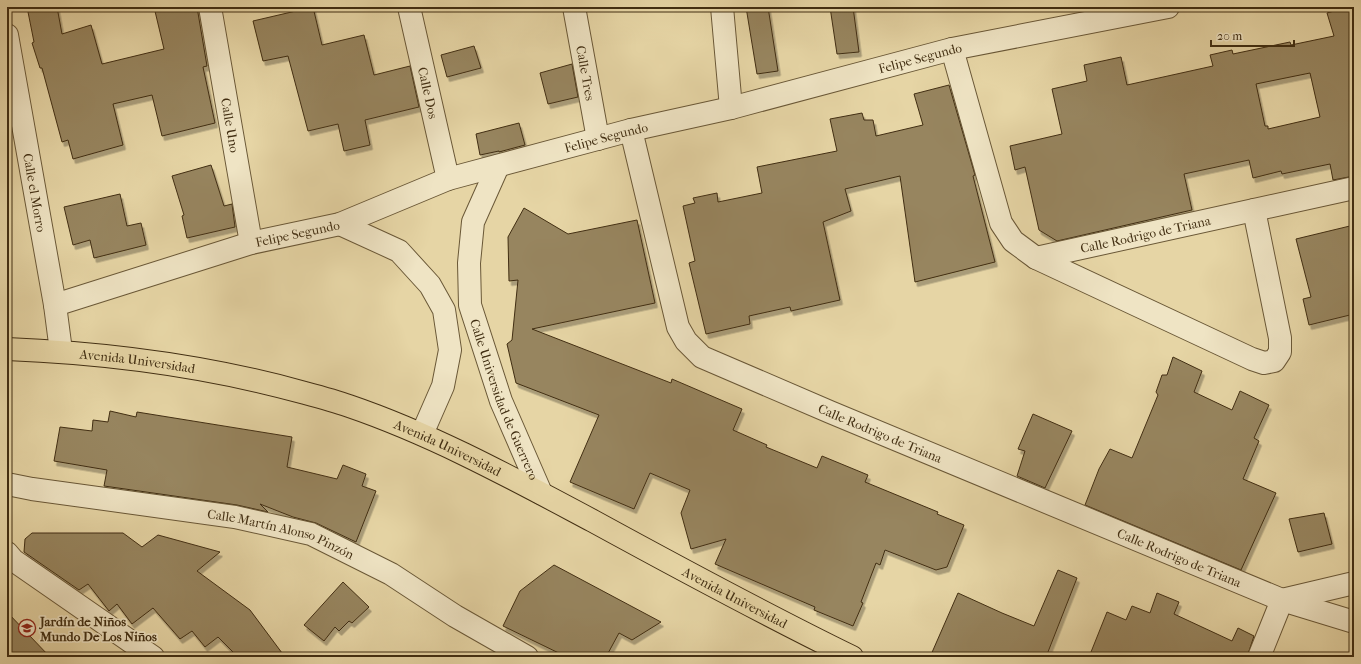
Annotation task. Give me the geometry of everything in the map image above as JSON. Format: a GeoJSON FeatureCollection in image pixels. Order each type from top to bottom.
{"type":"FeatureCollection","features":[{"type":"Feature","properties":{"kind":"main road","name":"Avenida Universidad"},"geometry":{"type":"LineString","coordinates":[[7,349],[61,351],[174,364],[262,381],[348,406],[422,434],[541,493],[769,616],[852,657]]}},
{"type":"Feature","properties":{"kind":"street","name":"Calle Uno"},"geometry":{"type":"LineString","coordinates":[[210,7],[251,243]]}},
{"type":"Feature","properties":{"kind":"street","name":"Calle Dos"},"geometry":{"type":"LineString","coordinates":[[409,7],[448,179]]}},
{"type":"Feature","properties":{"kind":"street","name":"Calle Tres"},"geometry":{"type":"LineString","coordinates":[[574,7],[598,139]]}},
{"type":"Feature","properties":{"kind":"street"},"geometry":{"type":"LineString","coordinates":[[722,7],[731,108]]}},
{"type":"Feature","properties":{"kind":"street","name":"Felipe Segundo"},"geometry":{"type":"LineString","coordinates":[[55,305],[251,243],[340,224],[448,179],[631,130],[731,108],[952,49],[1168,7]]}},
{"type":"Feature","properties":{"kind":"street","name":"Calle el Morro"},"geometry":{"type":"LineString","coordinates":[[7,35],[55,305],[61,351]]}},
{"type":"Feature","properties":{"kind":"street"},"geometry":{"type":"LineString","coordinates":[[952,49],[1001,223],[1013,242],[1036,258],[1252,359],[1264,362],[1274,361],[1280,352],[1280,338],[1254,210]]}},
{"type":"Feature","properties":{"kind":"street","name":"Calle Rodrigo de Triana"},"geometry":{"type":"LineString","coordinates":[[631,130],[678,327],[686,342],[702,357],[830,412],[1282,600],[1354,622]]}},
{"type":"Feature","properties":{"kind":"street","name":"Calle Universidad de Guerrero"},"geometry":{"type":"LineString","coordinates":[[498,166],[473,222],[469,264],[470,305],[501,400],[541,493]]}},
{"type":"Feature","properties":{"kind":"street","name":"Calle Rodrigo de Triana"},"geometry":{"type":"LineString","coordinates":[[1036,258],[1354,188]]}},
{"type":"Feature","properties":{"kind":"street"},"geometry":{"type":"LineString","coordinates":[[340,224],[399,251],[430,285],[444,310],[450,350],[444,386],[422,434]]}},
{"type":"Feature","properties":{"kind":"street","name":"Calle Universidad de Guerrero"},"geometry":{"type":"LineString","coordinates":[[444,310],[470,305]]}},
{"type":"Feature","properties":{"kind":"street","name":"Calle Martín Alonso Pinzón"},"geometry":{"type":"LineString","coordinates":[[7,484],[32,489],[235,517],[312,534],[391,574],[455,616],[527,657]]}},
{"type":"Feature","properties":{"kind":"street"},"geometry":{"type":"LineString","coordinates":[[7,553],[14,560],[153,657]]}},
{"type":"Feature","properties":{"kind":"street"},"geometry":{"type":"LineString","coordinates":[[1259,657],[1282,600],[1354,583]]}},
{"type":"Feature","properties":{"kind":"building"},"geometry":{"type":"Polygon","coordinates":[[[27,7],[57,7],[62,34],[91,25],[102,64],[164,49],[154,7],[197,7],[207,66],[203,67],[215,123],[162,136],[152,95],[113,104],[123,145],[73,159],[68,140],[62,142],[42,68],[40,68],[32,43],[34,42],[27,7]]]}},
{"type":"Feature","properties":{"kind":"building"},"geometry":{"type":"Polygon","coordinates":[[[313,7],[322,45],[364,35],[374,75],[410,66],[419,107],[365,120],[370,145],[344,151],[338,124],[308,131],[288,56],[263,61],[253,21],[313,7]]]}},
{"type":"Feature","properties":{"kind":"building"},"geometry":{"type":"Polygon","coordinates":[[[746,7],[768,7],[778,71],[757,74],[746,7]]]}},
{"type":"Feature","properties":{"kind":"building"},"geometry":{"type":"Polygon","coordinates":[[[830,7],[853,7],[859,52],[837,54],[830,7]]]}},
{"type":"Feature","properties":{"kind":"building"},"geometry":{"type":"Polygon","coordinates":[[[1348,7],[1354,7],[1354,176],[1333,180],[1330,164],[1282,174],[1281,171],[1253,178],[1249,160],[1184,174],[1192,210],[1057,241],[1039,230],[1025,167],[1015,170],[1010,146],[1062,134],[1052,89],[1087,81],[1084,65],[1121,57],[1127,85],[1213,66],[1210,55],[1232,50],[1233,54],[1290,42],[1291,45],[1334,36],[1327,13],[1348,7]],[[1310,73],[1256,84],[1265,126],[1268,126],[1268,129],[1320,117],[1310,73]]]}},
{"type":"Feature","properties":{"kind":"building"},"geometry":{"type":"Polygon","coordinates":[[[474,46],[481,68],[447,77],[441,55],[474,46]]]}},
{"type":"Feature","properties":{"kind":"building"},"geometry":{"type":"Polygon","coordinates":[[[572,64],[578,97],[548,104],[540,73],[572,64]]]}},
{"type":"Feature","properties":{"kind":"building"},"geometry":{"type":"Polygon","coordinates":[[[949,85],[975,175],[973,176],[995,262],[915,282],[900,176],[845,189],[851,211],[823,222],[840,300],[791,311],[790,307],[749,316],[750,324],[706,334],[689,263],[695,261],[683,206],[695,203],[693,198],[717,193],[718,202],[762,193],[757,167],[837,151],[830,119],[862,113],[864,120],[873,120],[876,136],[923,125],[914,94],[949,85]]]}},
{"type":"Feature","properties":{"kind":"building"},"geometry":{"type":"Polygon","coordinates":[[[519,123],[525,145],[480,155],[476,134],[519,123]]]}},
{"type":"Feature","properties":{"kind":"building"},"geometry":{"type":"Polygon","coordinates":[[[211,165],[224,206],[232,204],[235,227],[187,238],[182,216],[184,215],[172,176],[211,165]]]}},
{"type":"Feature","properties":{"kind":"building"},"geometry":{"type":"Polygon","coordinates":[[[120,194],[127,226],[141,223],[146,245],[94,258],[90,240],[73,245],[64,207],[120,194]]]}},
{"type":"Feature","properties":{"kind":"building"},"geometry":{"type":"Polygon","coordinates":[[[524,208],[568,234],[637,220],[655,303],[532,329],[671,383],[672,379],[742,409],[733,430],[767,445],[766,447],[817,468],[822,456],[868,475],[865,482],[938,512],[937,514],[964,525],[947,567],[936,570],[885,550],[880,565],[876,563],[861,602],[863,603],[853,626],[814,610],[815,607],[715,564],[726,539],[691,549],[681,513],[690,490],[650,473],[634,509],[570,482],[599,415],[516,383],[507,344],[512,340],[518,280],[509,281],[508,237],[524,208]]]}},
{"type":"Feature","properties":{"kind":"building"},"geometry":{"type":"Polygon","coordinates":[[[1354,225],[1354,314],[1309,325],[1303,299],[1311,297],[1296,239],[1354,225]]]}},
{"type":"Feature","properties":{"kind":"building"},"geometry":{"type":"Polygon","coordinates":[[[1173,357],[1202,371],[1194,392],[1232,410],[1240,391],[1269,405],[1254,438],[1259,441],[1243,479],[1276,493],[1241,570],[1085,505],[1099,469],[1110,449],[1132,458],[1158,395],[1156,392],[1162,375],[1167,375],[1173,357]]]}},
{"type":"Feature","properties":{"kind":"building"},"geometry":{"type":"Polygon","coordinates":[[[110,411],[136,417],[137,412],[292,437],[287,467],[337,479],[343,465],[366,474],[362,486],[376,491],[356,542],[316,523],[293,517],[260,504],[268,512],[237,505],[104,486],[107,470],[54,461],[60,427],[92,431],[93,420],[108,422],[110,411]]]}},
{"type":"Feature","properties":{"kind":"building"},"geometry":{"type":"Polygon","coordinates":[[[1033,414],[1072,431],[1045,488],[1017,476],[1025,451],[1018,449],[1033,414]]]}},
{"type":"Feature","properties":{"kind":"building"},"geometry":{"type":"Polygon","coordinates":[[[1324,513],[1332,544],[1298,552],[1289,519],[1324,513]]]}},
{"type":"Feature","properties":{"kind":"building"},"geometry":{"type":"Polygon","coordinates":[[[32,533],[123,533],[142,547],[158,535],[220,552],[197,571],[250,610],[285,657],[238,657],[218,637],[205,647],[192,631],[180,639],[153,608],[132,624],[117,604],[109,611],[88,584],[79,590],[24,552],[25,539],[32,533]]]}},
{"type":"Feature","properties":{"kind":"building"},"geometry":{"type":"Polygon","coordinates":[[[554,565],[661,622],[632,640],[619,633],[606,657],[567,657],[503,626],[520,591],[554,565]]]}},
{"type":"Feature","properties":{"kind":"building"},"geometry":{"type":"Polygon","coordinates":[[[1058,570],[1077,578],[1046,657],[930,657],[958,593],[1034,626],[1058,570]]]}},
{"type":"Feature","properties":{"kind":"building"},"geometry":{"type":"Polygon","coordinates":[[[343,582],[369,607],[352,623],[349,621],[339,631],[335,627],[324,641],[304,625],[343,582]]]}},
{"type":"Feature","properties":{"kind":"building"},"geometry":{"type":"Polygon","coordinates":[[[1157,593],[1179,602],[1174,614],[1232,641],[1238,628],[1254,636],[1247,657],[1089,657],[1107,612],[1126,620],[1132,606],[1150,613],[1157,593]]]}},
{"type":"Feature","properties":{"kind":"building"},"geometry":{"type":"Polygon","coordinates":[[[7,612],[50,657],[7,657],[7,612]]]}},
{"type":"Feature","properties":{"kind":"place","name":"Jardín de Niños Mundo De Los Niños"},"geometry":{"type":"Point","coordinates":[27,628]}}]}
